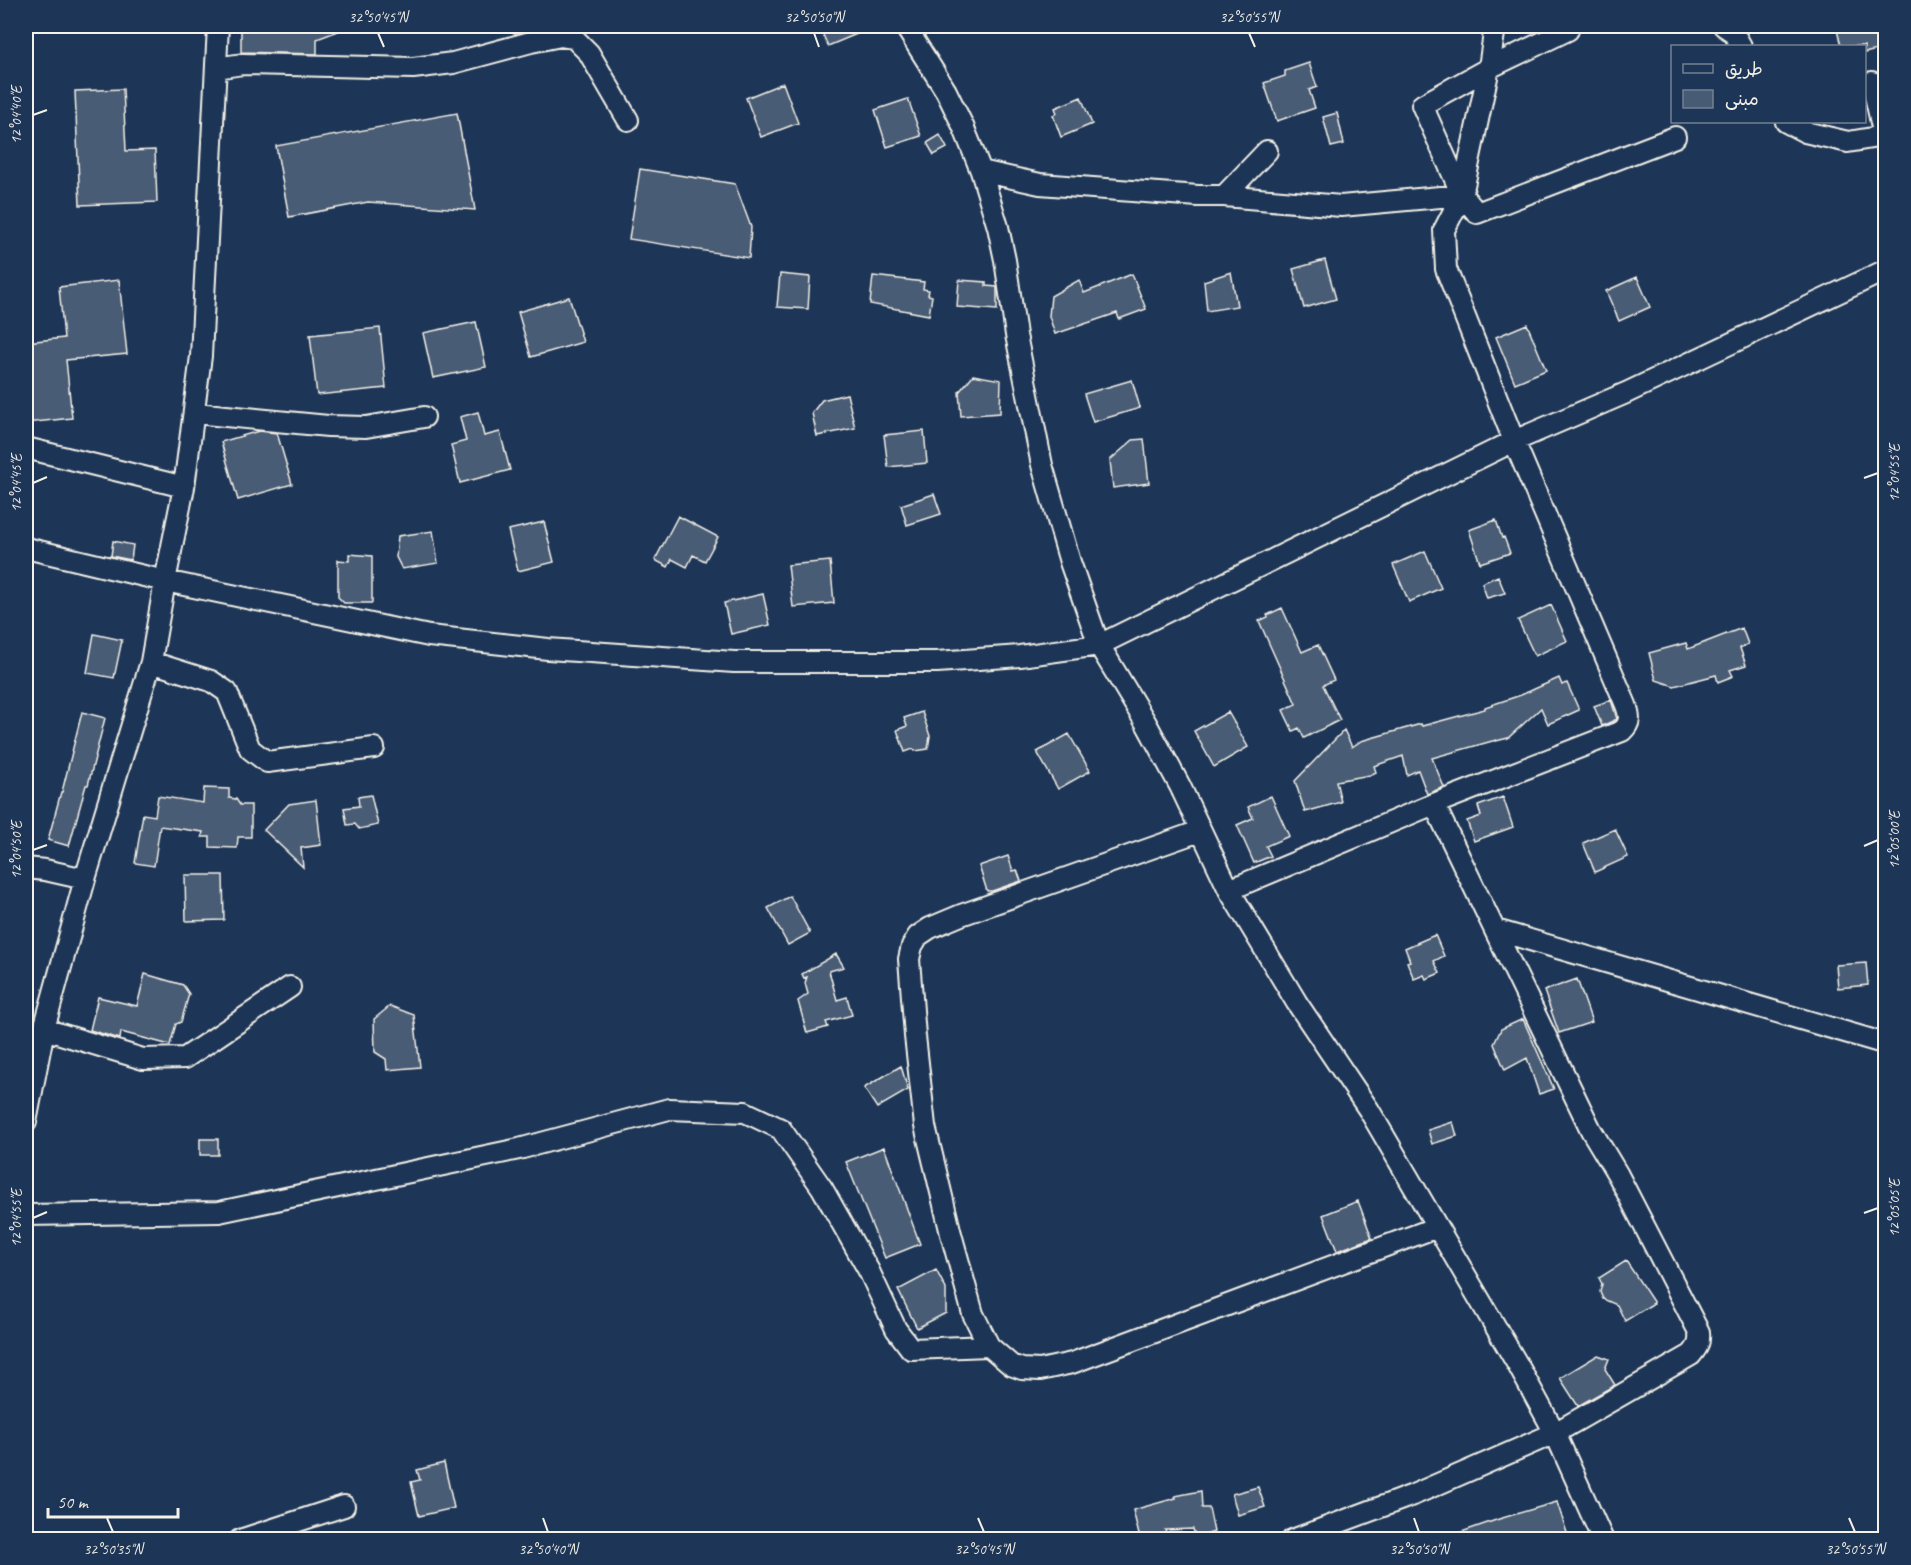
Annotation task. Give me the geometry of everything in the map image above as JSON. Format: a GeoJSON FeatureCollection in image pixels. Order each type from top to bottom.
{"type":"FeatureCollection","features":[{"type":"Feature","properties":{"kind":"street"},"geometry":{"type":"LineString","coordinates":[[26,1122],[44,1029],[85,879],[152,662],[184,487],[195,413],[206,291],[218,26]]}},
{"type":"Feature","properties":{"kind":"street"},"geometry":{"type":"LineString","coordinates":[[905,26],[946,91],[981,171],[998,227],[1005,260],[1016,335],[1042,465],[1070,562],[1100,645],[1180,786],[1228,890],[1297,1003],[1369,1110],[1555,1433],[1603,1539]]}},
{"type":"Feature","properties":{"kind":"street"},"geometry":{"type":"LineString","coordinates":[[1228,890],[1434,804],[1622,731],[1628,726],[1626,705],[1514,441],[1446,268],[1444,230],[1462,195],[1489,68],[1495,26]]}},
{"type":"Feature","properties":{"kind":"street"},"geometry":{"type":"LineString","coordinates":[[1724,26],[1733,33],[1740,45]]}},
{"type":"Feature","properties":{"kind":"street"},"geometry":{"type":"LineString","coordinates":[[1571,27],[1422,105],[1462,195],[1477,213],[1675,137]]}},
{"type":"Feature","properties":{"kind":"street"},"geometry":{"type":"LineString","coordinates":[[216,68],[243,64],[413,68],[453,63],[561,36],[574,38],[589,53],[628,120]]}},
{"type":"Feature","properties":{"kind":"street"},"geometry":{"type":"LineString","coordinates":[[1788,123],[1805,132],[1848,142],[1885,135],[1872,82]]}},
{"type":"Feature","properties":{"kind":"street"},"geometry":{"type":"LineString","coordinates":[[1224,196],[1268,151]]}},
{"type":"Feature","properties":{"kind":"street"},"geometry":{"type":"LineString","coordinates":[[981,171],[1040,184],[1341,206],[1462,195]]}},
{"type":"Feature","properties":{"kind":"street"},"geometry":{"type":"LineString","coordinates":[[26,548],[165,581],[429,636],[548,649],[722,661],[937,662],[1020,656],[1100,645],[1514,441],[1626,393],[1886,270]]}},
{"type":"Feature","properties":{"kind":"street"},"geometry":{"type":"LineString","coordinates":[[195,413],[366,428],[424,417]]}},
{"type":"Feature","properties":{"kind":"street"},"geometry":{"type":"LineString","coordinates":[[26,448],[184,487]]}},
{"type":"Feature","properties":{"kind":"street"},"geometry":{"type":"LineString","coordinates":[[152,662],[211,681],[227,692],[250,749],[267,762],[374,748]]}},
{"type":"Feature","properties":{"kind":"street"},"geometry":{"type":"LineString","coordinates":[[1292,1539],[1413,1495],[1555,1433],[1691,1355],[1698,1347],[1700,1340],[1699,1332],[1618,1175],[1591,1130],[1565,1079],[1434,804]]}},
{"type":"Feature","properties":{"kind":"street"},"geometry":{"type":"LineString","coordinates":[[1200,831],[961,915],[930,928],[918,936],[912,946],[909,959],[910,981],[925,1126],[973,1314],[989,1346],[1011,1365],[1022,1369],[1040,1370],[1072,1363],[1437,1227]]}},
{"type":"Feature","properties":{"kind":"street"},"geometry":{"type":"LineString","coordinates":[[26,868],[85,879]]}},
{"type":"Feature","properties":{"kind":"street"},"geometry":{"type":"LineString","coordinates":[[1496,930],[1886,1044]]}},
{"type":"Feature","properties":{"kind":"street"},"geometry":{"type":"LineString","coordinates":[[44,1029],[143,1059],[185,1058],[290,987]]}},
{"type":"Feature","properties":{"kind":"street"},"geometry":{"type":"LineString","coordinates":[[26,1215],[219,1212],[519,1149],[669,1109],[745,1112],[781,1129],[822,1188],[869,1271],[896,1329],[911,1349],[989,1346]]}},
{"type":"Feature","properties":{"kind":"street"},"geometry":{"type":"LineString","coordinates":[[240,1539],[344,1506]]}},
{"type":"Feature","properties":{"kind":"building"},"geometry":{"type":"Polygon","coordinates":[[[241,26],[349,27],[317,39],[317,54],[241,52],[241,26]]]}},
{"type":"Feature","properties":{"kind":"building"},"geometry":{"type":"Polygon","coordinates":[[[819,26],[876,26],[828,46],[819,26]]]}},
{"type":"Feature","properties":{"kind":"building"},"geometry":{"type":"Polygon","coordinates":[[[1836,26],[1886,26],[1886,48],[1866,53],[1866,45],[1841,45],[1836,26]]]}},
{"type":"Feature","properties":{"kind":"building"},"geometry":{"type":"Polygon","coordinates":[[[1309,63],[1317,87],[1309,90],[1315,108],[1277,121],[1264,83],[1285,76],[1285,71],[1309,63]]]}},
{"type":"Feature","properties":{"kind":"building"},"geometry":{"type":"Polygon","coordinates":[[[783,83],[798,123],[761,137],[746,98],[783,83]]]}},
{"type":"Feature","properties":{"kind":"building"},"geometry":{"type":"Polygon","coordinates":[[[123,89],[126,151],[155,150],[157,202],[80,205],[75,91],[123,89]]]}},
{"type":"Feature","properties":{"kind":"building"},"geometry":{"type":"Polygon","coordinates":[[[1081,97],[1092,124],[1061,137],[1053,115],[1057,113],[1055,108],[1081,97]]]}},
{"type":"Feature","properties":{"kind":"building"},"geometry":{"type":"Polygon","coordinates":[[[908,99],[921,136],[887,147],[875,110],[908,99]]]}},
{"type":"Feature","properties":{"kind":"building"},"geometry":{"type":"Polygon","coordinates":[[[457,113],[475,210],[368,202],[289,217],[276,146],[457,113]]]}},
{"type":"Feature","properties":{"kind":"building"},"geometry":{"type":"Polygon","coordinates":[[[1337,113],[1344,144],[1331,147],[1323,117],[1337,113]]]}},
{"type":"Feature","properties":{"kind":"building"},"geometry":{"type":"Polygon","coordinates":[[[940,135],[947,148],[934,155],[927,143],[940,135]]]}},
{"type":"Feature","properties":{"kind":"building"},"geometry":{"type":"Polygon","coordinates":[[[640,169],[735,184],[751,227],[749,258],[629,239],[640,169]]]}},
{"type":"Feature","properties":{"kind":"building"},"geometry":{"type":"Polygon","coordinates":[[[1325,260],[1336,299],[1304,308],[1293,269],[1325,260]]]}},
{"type":"Feature","properties":{"kind":"building"},"geometry":{"type":"Polygon","coordinates":[[[1231,272],[1237,306],[1207,311],[1204,281],[1231,272]]]}},
{"type":"Feature","properties":{"kind":"building"},"geometry":{"type":"Polygon","coordinates":[[[780,274],[810,277],[808,309],[777,307],[780,274]]]}},
{"type":"Feature","properties":{"kind":"building"},"geometry":{"type":"Polygon","coordinates":[[[1132,274],[1146,309],[1119,319],[1117,313],[1055,334],[1049,316],[1051,296],[1079,280],[1084,293],[1132,274]]]}},
{"type":"Feature","properties":{"kind":"building"},"geometry":{"type":"Polygon","coordinates":[[[873,276],[924,282],[923,289],[929,290],[928,295],[932,296],[929,315],[870,304],[873,276]]]}},
{"type":"Feature","properties":{"kind":"building"},"geometry":{"type":"Polygon","coordinates":[[[1637,277],[1650,307],[1619,321],[1606,291],[1637,277]]]}},
{"type":"Feature","properties":{"kind":"building"},"geometry":{"type":"Polygon","coordinates":[[[119,280],[127,354],[66,360],[72,418],[26,423],[26,342],[64,338],[59,287],[119,280]]]}},
{"type":"Feature","properties":{"kind":"building"},"geometry":{"type":"Polygon","coordinates":[[[959,280],[986,282],[986,286],[997,287],[997,310],[957,307],[959,280]]]}},
{"type":"Feature","properties":{"kind":"building"},"geometry":{"type":"Polygon","coordinates":[[[569,297],[583,342],[531,357],[518,312],[569,297]]]}},
{"type":"Feature","properties":{"kind":"building"},"geometry":{"type":"Polygon","coordinates":[[[476,322],[486,367],[433,378],[423,333],[476,322]]]}},
{"type":"Feature","properties":{"kind":"building"},"geometry":{"type":"Polygon","coordinates":[[[1527,324],[1546,370],[1515,383],[1496,337],[1527,324]]]}},
{"type":"Feature","properties":{"kind":"building"},"geometry":{"type":"Polygon","coordinates":[[[380,328],[386,388],[317,395],[310,335],[380,328]]]}},
{"type":"Feature","properties":{"kind":"building"},"geometry":{"type":"Polygon","coordinates":[[[973,375],[1001,380],[1000,413],[961,416],[959,392],[973,375]]]}},
{"type":"Feature","properties":{"kind":"building"},"geometry":{"type":"Polygon","coordinates":[[[1132,380],[1140,408],[1093,422],[1084,394],[1132,380]]]}},
{"type":"Feature","properties":{"kind":"building"},"geometry":{"type":"Polygon","coordinates":[[[847,394],[855,428],[817,436],[812,413],[822,400],[847,394]]]}},
{"type":"Feature","properties":{"kind":"building"},"geometry":{"type":"Polygon","coordinates":[[[478,412],[484,436],[500,432],[510,470],[460,483],[451,445],[466,441],[460,417],[478,412]]]}},
{"type":"Feature","properties":{"kind":"building"},"geometry":{"type":"Polygon","coordinates":[[[259,431],[277,433],[292,484],[238,500],[221,442],[259,431]]]}},
{"type":"Feature","properties":{"kind":"building"},"geometry":{"type":"Polygon","coordinates":[[[924,431],[927,463],[888,467],[884,435],[924,431]]]}},
{"type":"Feature","properties":{"kind":"building"},"geometry":{"type":"Polygon","coordinates":[[[1144,439],[1149,483],[1113,488],[1110,460],[1133,440],[1144,439]]]}},
{"type":"Feature","properties":{"kind":"building"},"geometry":{"type":"Polygon","coordinates":[[[934,494],[941,514],[907,525],[901,505],[934,494]]]}},
{"type":"Feature","properties":{"kind":"building"},"geometry":{"type":"Polygon","coordinates":[[[678,516],[718,537],[705,561],[693,555],[687,567],[672,559],[668,567],[655,560],[678,516]]]}},
{"type":"Feature","properties":{"kind":"building"},"geometry":{"type":"Polygon","coordinates":[[[1496,520],[1510,553],[1480,563],[1469,530],[1496,520]]]}},
{"type":"Feature","properties":{"kind":"building"},"geometry":{"type":"Polygon","coordinates":[[[544,522],[554,562],[518,571],[508,530],[544,522]]]}},
{"type":"Feature","properties":{"kind":"building"},"geometry":{"type":"Polygon","coordinates":[[[433,531],[438,563],[402,569],[396,557],[398,536],[433,531]]]}},
{"type":"Feature","properties":{"kind":"building"},"geometry":{"type":"Polygon","coordinates":[[[113,541],[133,545],[131,560],[111,556],[113,541]]]}},
{"type":"Feature","properties":{"kind":"building"},"geometry":{"type":"Polygon","coordinates":[[[1425,551],[1441,588],[1409,602],[1393,565],[1425,551]]]}},
{"type":"Feature","properties":{"kind":"building"},"geometry":{"type":"Polygon","coordinates":[[[349,554],[372,556],[372,603],[344,603],[338,597],[338,560],[349,561],[349,554]]]}},
{"type":"Feature","properties":{"kind":"building"},"geometry":{"type":"Polygon","coordinates":[[[830,561],[834,603],[793,607],[788,565],[830,561]]]}},
{"type":"Feature","properties":{"kind":"building"},"geometry":{"type":"Polygon","coordinates":[[[1498,576],[1505,593],[1487,598],[1482,583],[1498,576]]]}},
{"type":"Feature","properties":{"kind":"building"},"geometry":{"type":"Polygon","coordinates":[[[763,594],[770,625],[731,634],[724,603],[763,594]]]}},
{"type":"Feature","properties":{"kind":"building"},"geometry":{"type":"Polygon","coordinates":[[[1551,605],[1567,641],[1535,656],[1518,620],[1551,605]]]}},
{"type":"Feature","properties":{"kind":"building"},"geometry":{"type":"Polygon","coordinates":[[[1282,608],[1302,652],[1318,645],[1334,680],[1323,685],[1340,720],[1304,738],[1299,728],[1293,731],[1283,710],[1296,704],[1259,621],[1282,608]]]}},
{"type":"Feature","properties":{"kind":"building"},"geometry":{"type":"Polygon","coordinates":[[[1742,628],[1748,644],[1740,648],[1746,665],[1730,670],[1733,676],[1718,682],[1716,675],[1674,686],[1656,680],[1649,653],[1686,643],[1688,649],[1742,628]]]}},
{"type":"Feature","properties":{"kind":"building"},"geometry":{"type":"Polygon","coordinates":[[[94,634],[122,640],[114,678],[87,673],[94,634]]]}},
{"type":"Feature","properties":{"kind":"building"},"geometry":{"type":"Polygon","coordinates":[[[1559,678],[1562,685],[1567,683],[1579,710],[1548,724],[1541,708],[1508,738],[1432,758],[1444,787],[1427,794],[1418,770],[1407,775],[1403,756],[1374,766],[1376,772],[1370,775],[1336,781],[1341,802],[1305,812],[1295,781],[1344,730],[1352,747],[1361,741],[1485,709],[1485,707],[1521,695],[1559,678]]]}},
{"type":"Feature","properties":{"kind":"building"},"geometry":{"type":"Polygon","coordinates":[[[1611,700],[1617,719],[1602,726],[1594,706],[1611,700]]]}},
{"type":"Feature","properties":{"kind":"building"},"geometry":{"type":"Polygon","coordinates":[[[82,712],[105,718],[69,846],[48,840],[82,712]]]}},
{"type":"Feature","properties":{"kind":"building"},"geometry":{"type":"Polygon","coordinates":[[[922,712],[930,736],[928,749],[915,751],[913,749],[905,752],[897,730],[907,726],[904,718],[922,712]]]}},
{"type":"Feature","properties":{"kind":"building"},"geometry":{"type":"Polygon","coordinates":[[[1228,712],[1248,747],[1214,767],[1194,731],[1228,712]]]}},
{"type":"Feature","properties":{"kind":"building"},"geometry":{"type":"Polygon","coordinates":[[[1069,734],[1090,771],[1058,789],[1037,752],[1069,734]]]}},
{"type":"Feature","properties":{"kind":"building"},"geometry":{"type":"Polygon","coordinates":[[[204,788],[229,789],[229,798],[236,799],[240,805],[251,805],[251,837],[238,837],[237,848],[210,847],[210,837],[202,837],[203,832],[160,826],[154,866],[135,863],[143,814],[155,816],[158,796],[203,803],[204,788]]]}},
{"type":"Feature","properties":{"kind":"building"},"geometry":{"type":"Polygon","coordinates":[[[371,795],[378,825],[359,829],[355,824],[347,825],[344,808],[359,806],[358,797],[371,795]]]}},
{"type":"Feature","properties":{"kind":"building"},"geometry":{"type":"Polygon","coordinates":[[[1271,796],[1289,836],[1266,846],[1271,856],[1254,863],[1237,825],[1253,818],[1248,807],[1271,796]]]}},
{"type":"Feature","properties":{"kind":"building"},"geometry":{"type":"Polygon","coordinates":[[[1503,797],[1513,827],[1474,841],[1467,821],[1481,816],[1478,806],[1503,797]]]}},
{"type":"Feature","properties":{"kind":"building"},"geometry":{"type":"Polygon","coordinates":[[[316,800],[321,845],[301,848],[303,867],[264,830],[289,804],[316,800]]]}},
{"type":"Feature","properties":{"kind":"building"},"geometry":{"type":"Polygon","coordinates":[[[1615,829],[1628,857],[1595,872],[1583,843],[1615,829]]]}},
{"type":"Feature","properties":{"kind":"building"},"geometry":{"type":"Polygon","coordinates":[[[1008,856],[1013,871],[1017,870],[1021,881],[987,891],[979,866],[1008,856]]]}},
{"type":"Feature","properties":{"kind":"building"},"geometry":{"type":"Polygon","coordinates":[[[185,875],[223,875],[224,920],[186,921],[185,875]]]}},
{"type":"Feature","properties":{"kind":"building"},"geometry":{"type":"Polygon","coordinates":[[[790,896],[810,933],[788,945],[768,908],[790,896]]]}},
{"type":"Feature","properties":{"kind":"building"},"geometry":{"type":"Polygon","coordinates":[[[1435,935],[1444,956],[1434,961],[1440,973],[1426,979],[1424,975],[1414,979],[1407,962],[1410,961],[1405,948],[1435,935]]]}},
{"type":"Feature","properties":{"kind":"building"},"geometry":{"type":"Polygon","coordinates":[[[836,954],[844,967],[829,971],[837,1000],[847,997],[852,1015],[826,1022],[828,1027],[807,1033],[798,1001],[808,994],[805,983],[807,977],[804,978],[802,974],[836,954]]]}},
{"type":"Feature","properties":{"kind":"building"},"geometry":{"type":"Polygon","coordinates":[[[1866,963],[1868,985],[1838,988],[1836,965],[1866,963]]]}},
{"type":"Feature","properties":{"kind":"building"},"geometry":{"type":"Polygon","coordinates":[[[145,974],[183,985],[189,994],[181,1022],[176,1024],[170,1045],[121,1032],[120,1039],[90,1030],[98,997],[137,1006],[145,974]]]}},
{"type":"Feature","properties":{"kind":"building"},"geometry":{"type":"Polygon","coordinates":[[[1577,979],[1592,1022],[1559,1033],[1544,991],[1577,979]]]}},
{"type":"Feature","properties":{"kind":"building"},"geometry":{"type":"Polygon","coordinates":[[[390,1006],[414,1015],[420,1067],[387,1070],[386,1059],[375,1052],[374,1019],[390,1006]]]}},
{"type":"Feature","properties":{"kind":"building"},"geometry":{"type":"Polygon","coordinates":[[[1523,1019],[1554,1089],[1539,1094],[1527,1058],[1505,1070],[1494,1044],[1501,1029],[1523,1019]]]}},
{"type":"Feature","properties":{"kind":"building"},"geometry":{"type":"Polygon","coordinates":[[[901,1066],[908,1090],[877,1108],[864,1088],[901,1066]]]}},
{"type":"Feature","properties":{"kind":"building"},"geometry":{"type":"Polygon","coordinates":[[[1453,1122],[1457,1136],[1432,1144],[1428,1130],[1453,1122]]]}},
{"type":"Feature","properties":{"kind":"building"},"geometry":{"type":"Polygon","coordinates":[[[200,1139],[218,1139],[218,1155],[200,1155],[200,1139]]]}},
{"type":"Feature","properties":{"kind":"building"},"geometry":{"type":"Polygon","coordinates":[[[884,1147],[920,1244],[885,1258],[846,1162],[884,1147]]]}},
{"type":"Feature","properties":{"kind":"building"},"geometry":{"type":"Polygon","coordinates":[[[1358,1201],[1372,1238],[1337,1251],[1323,1215],[1358,1201]]]}},
{"type":"Feature","properties":{"kind":"building"},"geometry":{"type":"Polygon","coordinates":[[[1626,1261],[1654,1303],[1625,1321],[1617,1305],[1603,1299],[1600,1292],[1602,1284],[1599,1278],[1626,1261]]]}},
{"type":"Feature","properties":{"kind":"building"},"geometry":{"type":"Polygon","coordinates":[[[936,1270],[946,1289],[946,1313],[917,1328],[898,1290],[936,1270]]]}},
{"type":"Feature","properties":{"kind":"building"},"geometry":{"type":"Polygon","coordinates":[[[1598,1355],[1609,1359],[1605,1369],[1615,1385],[1578,1406],[1560,1378],[1598,1355]]]}},
{"type":"Feature","properties":{"kind":"building"},"geometry":{"type":"Polygon","coordinates":[[[444,1463],[454,1508],[419,1516],[411,1482],[420,1480],[417,1470],[444,1463]]]}},
{"type":"Feature","properties":{"kind":"building"},"geometry":{"type":"Polygon","coordinates":[[[1258,1487],[1265,1507],[1238,1515],[1232,1494],[1258,1487]]]}},
{"type":"Feature","properties":{"kind":"building"},"geometry":{"type":"Polygon","coordinates":[[[1201,1491],[1202,1508],[1209,1508],[1214,1532],[1196,1538],[1193,1529],[1165,1530],[1166,1533],[1140,1539],[1133,1510],[1176,1498],[1175,1496],[1201,1491]]]}},
{"type":"Feature","properties":{"kind":"building"},"geometry":{"type":"Polygon","coordinates":[[[1557,1502],[1569,1539],[1447,1539],[1447,1537],[1499,1519],[1557,1502]]]}}]}
